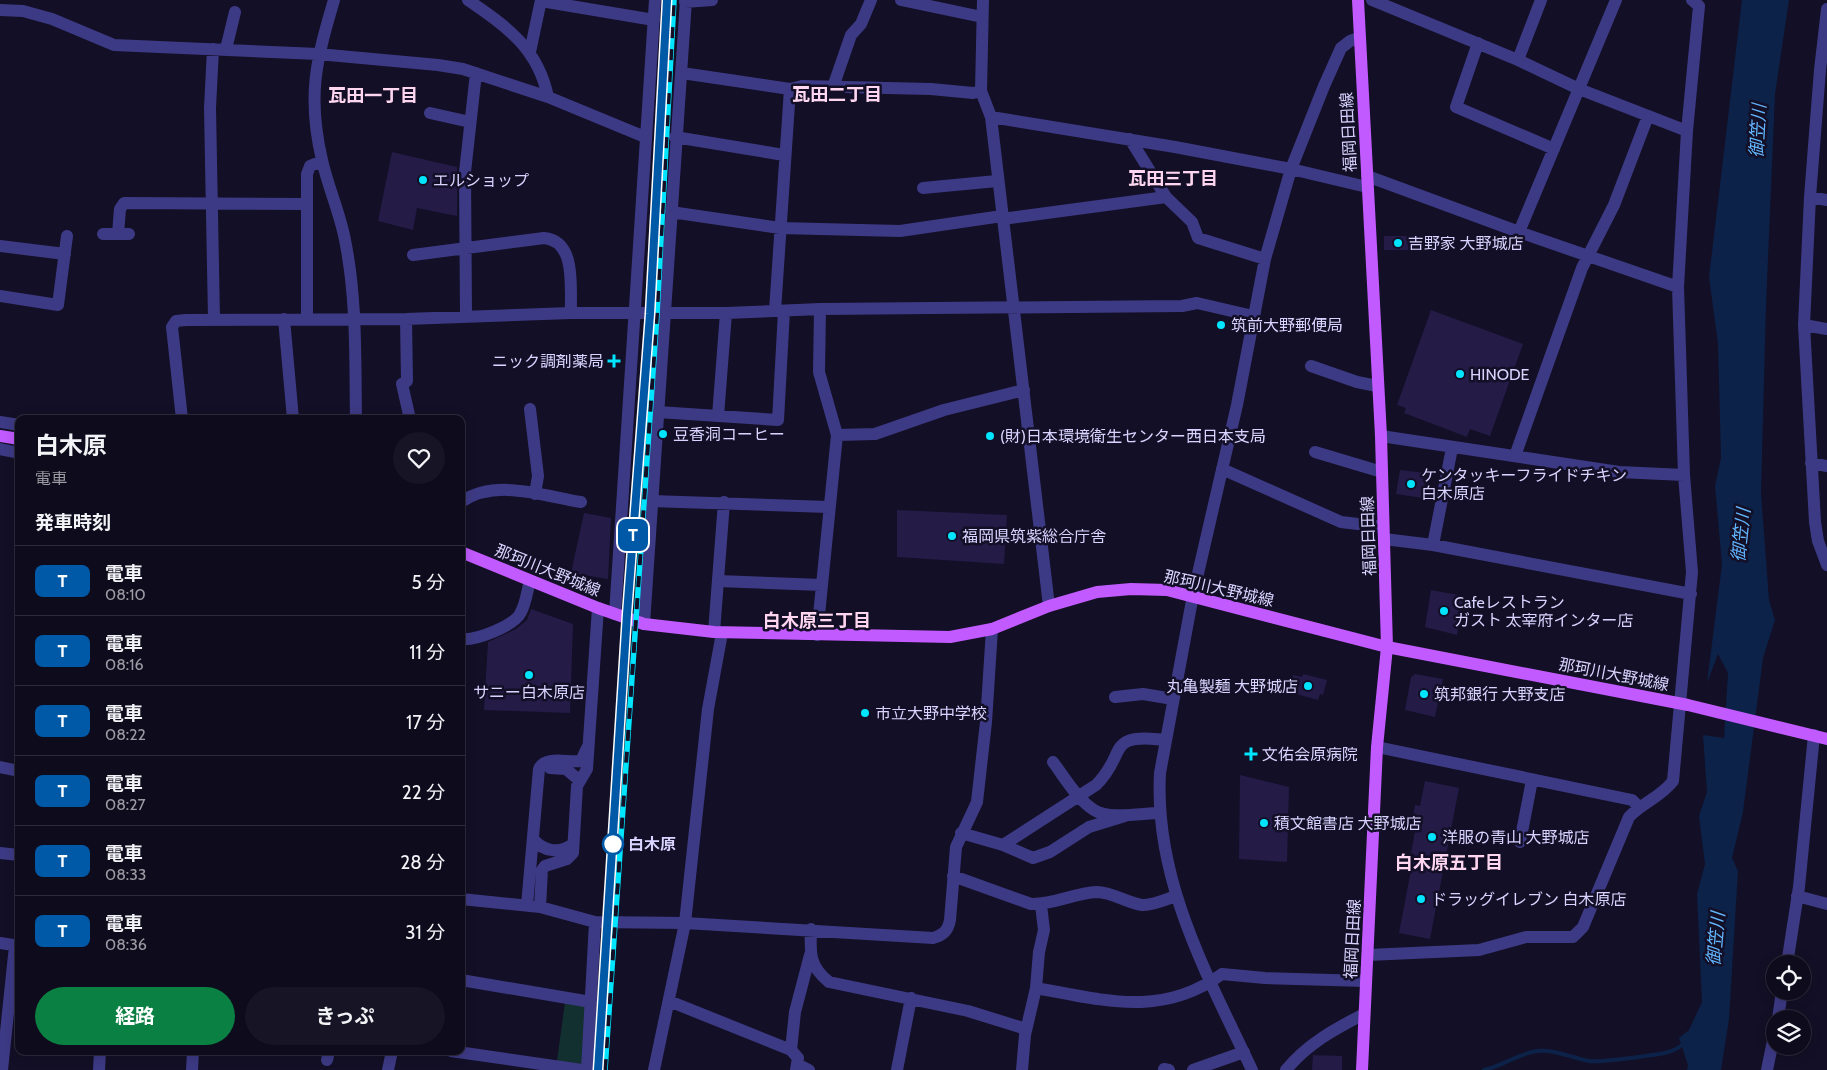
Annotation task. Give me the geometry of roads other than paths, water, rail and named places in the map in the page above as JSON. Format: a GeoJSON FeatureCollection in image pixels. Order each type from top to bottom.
{"type":"FeatureCollection","features":[{"type":"Feature","properties":{"kind":"main road","name":"福岡日田線"},"geometry":{"type":"LineString","coordinates":[[1358,0],[1381,436],[1387,647],[1377,747],[1362,1070]]}},
{"type":"Feature","properties":{"kind":"main road"},"geometry":{"type":"LineString","coordinates":[[0,436],[15,438]]}},
{"type":"Feature","properties":{"kind":"main road","name":"那珂川大野城線"},"geometry":{"type":"LineString","coordinates":[[465,554],[598,608],[644,624],[718,633],[950,637],[992,629],[1050,606],[1096,592],[1167,590],[1387,647],[1684,704],[1827,739]]}},
{"type":"Feature","properties":{"kind":"street"},"geometry":{"type":"LineString","coordinates":[[334,0],[318,54],[314,81],[313,111],[322,161],[345,240],[355,319],[356,415]]}},
{"type":"Feature","properties":{"kind":"street"},"geometry":{"type":"LineString","coordinates":[[468,0],[520,39],[530,52],[545,85],[548,97]]}},
{"type":"Feature","properties":{"kind":"street"},"geometry":{"type":"LineString","coordinates":[[614,614],[655,0]]}},
{"type":"Feature","properties":{"kind":"street"},"geometry":{"type":"LineString","coordinates":[[644,624],[675,137],[682,73],[686,1],[712,0]]}},
{"type":"Feature","properties":{"kind":"street"},"geometry":{"type":"LineString","coordinates":[[833,87],[851,35],[861,24],[871,0]]}},
{"type":"Feature","properties":{"kind":"street"},"geometry":{"type":"LineString","coordinates":[[901,0],[982,17]]}},
{"type":"Feature","properties":{"kind":"street"},"geometry":{"type":"LineString","coordinates":[[983,0],[981,91],[991,117],[1050,606]]}},
{"type":"Feature","properties":{"kind":"street"},"geometry":{"type":"LineString","coordinates":[[1372,0],[1518,60],[1579,89],[1687,131]]}},
{"type":"Feature","properties":{"kind":"street"},"geometry":{"type":"LineString","coordinates":[[1518,60],[1541,0]]}},
{"type":"Feature","properties":{"kind":"street"},"geometry":{"type":"LineString","coordinates":[[1519,232],[1616,0]]}},
{"type":"Feature","properties":{"kind":"street"},"geometry":{"type":"LineString","coordinates":[[1368,955],[1479,950],[1526,936],[1573,937],[1583,927],[1629,817],[1640,807],[1665,791],[1673,781],[1684,704],[1691,594],[1691,545],[1684,475],[1678,287],[1687,131],[1699,6],[1692,0]]}},
{"type":"Feature","properties":{"kind":"street"},"geometry":{"type":"LineString","coordinates":[[530,52],[541,1],[654,20]]}},
{"type":"Feature","properties":{"kind":"street"},"geometry":{"type":"LineString","coordinates":[[1827,9],[1823,71],[1810,197],[1804,325],[1811,463],[1818,542],[1827,565]]}},
{"type":"Feature","properties":{"kind":"street"},"geometry":{"type":"LineString","coordinates":[[0,10],[23,11],[52,19],[114,45],[318,54],[438,64],[476,73],[548,97],[645,137]]}},
{"type":"Feature","properties":{"kind":"street"},"geometry":{"type":"LineString","coordinates":[[226,49],[235,12]]}},
{"type":"Feature","properties":{"kind":"street"},"geometry":{"type":"LineString","coordinates":[[1252,1070],[1195,948],[1176,896],[1160,813],[1160,773],[1192,595],[1238,405],[1265,259],[1291,169],[1341,48],[1350,41],[1359,38]]}},
{"type":"Feature","properties":{"kind":"street"},"geometry":{"type":"LineString","coordinates":[[1478,43],[1456,107],[1554,149]]}},
{"type":"Feature","properties":{"kind":"street"},"geometry":{"type":"LineString","coordinates":[[213,49],[210,108],[214,319]]}},
{"type":"Feature","properties":{"kind":"street"},"geometry":{"type":"LineString","coordinates":[[466,316],[465,172],[476,73]]}},
{"type":"Feature","properties":{"kind":"street"},"geometry":{"type":"LineString","coordinates":[[682,73],[790,89],[802,86],[931,88],[973,94],[981,91]]}},
{"type":"Feature","properties":{"kind":"street"},"geometry":{"type":"LineString","coordinates":[[658,412],[778,420],[780,228],[790,89]]}},
{"type":"Feature","properties":{"kind":"street"},"geometry":{"type":"LineString","coordinates":[[430,113],[470,122]]}},
{"type":"Feature","properties":{"kind":"street"},"geometry":{"type":"LineString","coordinates":[[1515,456],[1587,256],[1614,205],[1648,116]]}},
{"type":"Feature","properties":{"kind":"street"},"geometry":{"type":"LineString","coordinates":[[991,117],[1130,139],[1367,182],[1678,287]]}},
{"type":"Feature","properties":{"kind":"street"},"geometry":{"type":"LineString","coordinates":[[675,137],[784,155]]}},
{"type":"Feature","properties":{"kind":"street"},"geometry":{"type":"LineString","coordinates":[[1130,139],[1166,197],[1192,222],[1198,238],[1265,259]]}},
{"type":"Feature","properties":{"kind":"street"},"geometry":{"type":"LineString","coordinates":[[307,318],[307,174],[310,166],[322,161]]}},
{"type":"Feature","properties":{"kind":"street"},"geometry":{"type":"LineString","coordinates":[[923,188],[998,181]]}},
{"type":"Feature","properties":{"kind":"street"},"geometry":{"type":"LineString","coordinates":[[671,212],[780,228],[900,231],[1166,197]]}},
{"type":"Feature","properties":{"kind":"street"},"geometry":{"type":"LineString","coordinates":[[1810,197],[1827,200]]}},
{"type":"Feature","properties":{"kind":"street"},"geometry":{"type":"LineString","coordinates":[[103,234],[124,234],[120,208],[124,203],[307,204]]}},
{"type":"Feature","properties":{"kind":"street"},"geometry":{"type":"LineString","coordinates":[[0,296],[58,305],[67,236]]}},
{"type":"Feature","properties":{"kind":"street"},"geometry":{"type":"LineString","coordinates":[[413,255],[552,238],[565,250],[568,259],[571,313]]}},
{"type":"Feature","properties":{"kind":"street"},"geometry":{"type":"LineString","coordinates":[[0,246],[65,254]]}},
{"type":"Feature","properties":{"kind":"street"},"geometry":{"type":"LineString","coordinates":[[182,415],[172,327],[176,321],[284,318],[406,319],[571,313],[726,313],[820,309],[1013,309],[1182,306],[1197,303],[1253,316]]}},
{"type":"Feature","properties":{"kind":"street"},"geometry":{"type":"LineString","coordinates":[[818,635],[828,506],[837,435],[819,372],[820,309]]}},
{"type":"Feature","properties":{"kind":"street"},"geometry":{"type":"LineString","coordinates":[[718,416],[726,313]]}},
{"type":"Feature","properties":{"kind":"street"},"geometry":{"type":"LineString","coordinates":[[284,318],[293,415]]}},
{"type":"Feature","properties":{"kind":"street"},"geometry":{"type":"LineString","coordinates":[[406,319],[407,380],[402,384],[409,415]]}},
{"type":"Feature","properties":{"kind":"street"},"geometry":{"type":"LineString","coordinates":[[1804,325],[1827,329]]}},
{"type":"Feature","properties":{"kind":"street"},"geometry":{"type":"LineString","coordinates":[[1311,366],[1357,382],[1378,386]]}},
{"type":"Feature","properties":{"kind":"street"},"geometry":{"type":"LineString","coordinates":[[837,435],[875,434],[944,410],[1024,390]]}},
{"type":"Feature","properties":{"kind":"street"},"geometry":{"type":"LineString","coordinates":[[530,409],[538,476],[535,494]]}},
{"type":"Feature","properties":{"kind":"street"},"geometry":{"type":"LineString","coordinates":[[0,422],[15,424]]}},
{"type":"Feature","properties":{"kind":"street"},"geometry":{"type":"LineString","coordinates":[[1381,436],[1619,472],[1684,475]]}},
{"type":"Feature","properties":{"kind":"street"},"geometry":{"type":"LineString","coordinates":[[1434,545],[1452,448]]}},
{"type":"Feature","properties":{"kind":"street"},"geometry":{"type":"LineString","coordinates":[[0,449],[15,452]]}},
{"type":"Feature","properties":{"kind":"street"},"geometry":{"type":"LineString","coordinates":[[1315,452],[1382,472]]}},
{"type":"Feature","properties":{"kind":"street"},"geometry":{"type":"LineString","coordinates":[[1811,463],[1827,466]]}},
{"type":"Feature","properties":{"kind":"street"},"geometry":{"type":"LineString","coordinates":[[1222,469],[1341,522],[1434,545],[1691,594]]}},
{"type":"Feature","properties":{"kind":"street"},"geometry":{"type":"LineString","coordinates":[[465,500],[498,488],[581,502]]}},
{"type":"Feature","properties":{"kind":"street"},"geometry":{"type":"LineString","coordinates":[[651,501],[828,506]]}},
{"type":"Feature","properties":{"kind":"street"},"geometry":{"type":"LineString","coordinates":[[654,1070],[685,923],[718,633],[718,581],[724,502]]}},
{"type":"Feature","properties":{"kind":"street"},"geometry":{"type":"LineString","coordinates":[[465,639],[470,640],[484,635],[516,619],[521,614],[530,581]]}},
{"type":"Feature","properties":{"kind":"street"},"geometry":{"type":"LineString","coordinates":[[718,581],[822,585]]}},
{"type":"Feature","properties":{"kind":"street"},"geometry":{"type":"LineString","coordinates":[[534,906],[542,870],[548,863],[562,861],[570,856],[574,844],[577,786],[588,769],[598,608]]}},
{"type":"Feature","properties":{"kind":"street"},"geometry":{"type":"LineString","coordinates":[[465,899],[534,906],[595,922],[685,923],[811,929],[933,938],[942,935],[950,920],[956,847],[977,802],[986,722],[992,629]]}},
{"type":"Feature","properties":{"kind":"street"},"geometry":{"type":"LineString","coordinates":[[1115,697],[1143,694],[1172,699]]}},
{"type":"Feature","properties":{"kind":"street"},"geometry":{"type":"LineString","coordinates":[[1788,955],[1797,896],[1814,736]]}},
{"type":"Feature","properties":{"kind":"street"},"geometry":{"type":"LineString","coordinates":[[1003,845],[1079,796],[1105,776],[1121,745],[1133,738],[1166,740]]}},
{"type":"Feature","properties":{"kind":"street"},"geometry":{"type":"LineString","coordinates":[[534,906],[533,839],[539,770],[544,763],[581,761],[588,745]]}},
{"type":"Feature","properties":{"kind":"street"},"geometry":{"type":"LineString","coordinates":[[1377,747],[1632,800],[1640,807]]}},
{"type":"Feature","properties":{"kind":"street"},"geometry":{"type":"LineString","coordinates":[[1053,762],[1079,796],[1095,811],[1125,816]]}},
{"type":"Feature","properties":{"kind":"street"},"geometry":{"type":"LineString","coordinates":[[0,767],[15,770]]}},
{"type":"Feature","properties":{"kind":"street"},"geometry":{"type":"LineString","coordinates":[[538,780],[550,768],[558,768],[573,774],[580,781]]}},
{"type":"Feature","properties":{"kind":"street"},"geometry":{"type":"LineString","coordinates":[[1520,842],[1532,780]]}},
{"type":"Feature","properties":{"kind":"street"},"geometry":{"type":"LineString","coordinates":[[961,833],[1003,845],[1033,858],[1050,852],[1089,827],[1125,816],[1160,813]]}},
{"type":"Feature","properties":{"kind":"street"},"geometry":{"type":"LineString","coordinates":[[533,839],[540,847],[547,850],[562,850],[574,844]]}},
{"type":"Feature","properties":{"kind":"street"},"geometry":{"type":"LineString","coordinates":[[0,853],[15,855]]}},
{"type":"Feature","properties":{"kind":"street"},"geometry":{"type":"LineString","coordinates":[[953,876],[1031,904],[1042,905],[1060,898],[1094,892],[1144,906],[1176,896]]}},
{"type":"Feature","properties":{"kind":"street"},"geometry":{"type":"LineString","coordinates":[[1797,896],[1827,904]]}},
{"type":"Feature","properties":{"kind":"street"},"geometry":{"type":"LineString","coordinates":[[1022,1070],[1026,1029],[1036,988],[1039,952],[1044,930],[1042,905]]}},
{"type":"Feature","properties":{"kind":"street"},"geometry":{"type":"LineString","coordinates":[[587,1070],[595,922]]}},
{"type":"Feature","properties":{"kind":"street"},"geometry":{"type":"LineString","coordinates":[[791,1050],[795,1012],[810,955],[811,929]]}},
{"type":"Feature","properties":{"kind":"street"},"geometry":{"type":"LineString","coordinates":[[0,943],[15,946]]}},
{"type":"Feature","properties":{"kind":"street"},"geometry":{"type":"LineString","coordinates":[[810,955],[822,976],[830,982],[968,1011],[1026,1029]]}},
{"type":"Feature","properties":{"kind":"street"},"geometry":{"type":"LineString","coordinates":[[2,1070],[15,963]]}},
{"type":"Feature","properties":{"kind":"street"},"geometry":{"type":"LineString","coordinates":[[1036,988],[1105,1001],[1135,1004],[1175,998],[1211,982],[1222,974],[1265,978],[1366,980]]}},
{"type":"Feature","properties":{"kind":"street"},"geometry":{"type":"LineString","coordinates":[[465,981],[590,1002]]}},
{"type":"Feature","properties":{"kind":"street"},"geometry":{"type":"LineString","coordinates":[[897,1070],[911,998]]}},
{"type":"Feature","properties":{"kind":"street"},"geometry":{"type":"LineString","coordinates":[[669,1001],[791,1050],[797,1054],[797,1067],[809,1070]]}},
{"type":"Feature","properties":{"kind":"street"},"geometry":{"type":"LineString","coordinates":[[1286,1070],[1308,1048],[1333,1030],[1364,1014]]}},
{"type":"Feature","properties":{"kind":"street"},"geometry":{"type":"LineString","coordinates":[[1193,1070],[1244,1052]]}},
{"type":"Feature","properties":{"kind":"street"},"geometry":{"type":"LineString","coordinates":[[465,1053],[582,1070]]}},
{"type":"Feature","properties":{"kind":"street"},"geometry":{"type":"LineString","coordinates":[[99,1070],[100,1055]]}},
{"type":"Feature","properties":{"kind":"street"},"geometry":{"type":"LineString","coordinates":[[192,1070],[193,1055]]}},
{"type":"Feature","properties":{"kind":"street"},"geometry":{"type":"LineString","coordinates":[[388,1070],[391,1055]]}},
{"type":"Feature","properties":{"kind":"street"},"geometry":{"type":"LineString","coordinates":[[1767,1070],[1770,1055]]}},
{"type":"Feature","properties":{"kind":"water","name":"御笠川"},"geometry":{"type":"Polygon","coordinates":[[[1742,0],[1789,0],[1775,94],[1766,305],[1761,493],[1769,600],[1775,620],[1763,658],[1743,812],[1732,858],[1738,871],[1729,1019],[1721,1070],[1687,1070],[1688,1065],[1679,1038],[1689,1030],[1702,1002],[1697,894],[1705,864],[1699,816],[1707,792],[1703,735],[1724,738],[1728,673],[1718,654],[1707,683],[1722,564],[1715,486],[1721,458],[1718,344],[1709,277],[1742,0]]]}},
{"type":"Feature","properties":{"kind":"waterway"},"geometry":{"type":"LineString","coordinates":[[1484,1070],[1537,1051],[1557,1052],[1589,1061],[1604,1061],[1665,1053],[1676,1049],[1685,1042]]}},
{"type":"Feature","properties":{"kind":"railway"},"geometry":{"type":"LineString","coordinates":[[605,1070],[657,314],[674,0]]}},
{"type":"Feature","properties":{"kind":"train","name":"T"},"geometry":{"type":"LineString","coordinates":[[598,1070],[627,614],[650,314],[667,0]]}},
{"type":"Feature","properties":{"kind":"place","name":"エルショップ"},"geometry":{"type":"Point","coordinates":[423,180]}},
{"type":"Feature","properties":{"kind":"place","name":"吉野家 大野城店"},"geometry":{"type":"Point","coordinates":[1398,243]}},
{"type":"Feature","properties":{"kind":"place","name":"筑前大野郵便局"},"geometry":{"type":"Point","coordinates":[1221,325]}},
{"type":"Feature","properties":{"kind":"place","name":"ニック調剤薬局"},"geometry":{"type":"Point","coordinates":[614,361]}},
{"type":"Feature","properties":{"kind":"place","name":"HINODE"},"geometry":{"type":"Point","coordinates":[1460,374]}},
{"type":"Feature","properties":{"kind":"place","name":"豆香洞コーヒー"},"geometry":{"type":"Point","coordinates":[663,434]}},
{"type":"Feature","properties":{"kind":"place","name":"(財)日本環境衛生センター西日本支局"},"geometry":{"type":"Point","coordinates":[990,436]}},
{"type":"Feature","properties":{"kind":"place","name":"ケンタッキーフライドチキン 白木原店"},"geometry":{"type":"Point","coordinates":[1411,484]}},
{"type":"Feature","properties":{"kind":"place","name":"福岡県筑紫総合庁舎"},"geometry":{"type":"Point","coordinates":[952,536]}},
{"type":"Feature","properties":{"kind":"place","name":"Cafeレストラン ガスト 太宰府インター店"},"geometry":{"type":"Point","coordinates":[1444,611]}},
{"type":"Feature","properties":{"kind":"place","name":"サニー白木原店"},"geometry":{"type":"Point","coordinates":[529,675]}},
{"type":"Feature","properties":{"kind":"place","name":"丸亀製麺 大野城店"},"geometry":{"type":"Point","coordinates":[1308,686]}},
{"type":"Feature","properties":{"kind":"place","name":"筑邦銀行 大野支店"},"geometry":{"type":"Point","coordinates":[1424,694]}},
{"type":"Feature","properties":{"kind":"place","name":"市立大野中学校"},"geometry":{"type":"Point","coordinates":[865,713]}},
{"type":"Feature","properties":{"kind":"place","name":"文佑会原病院"},"geometry":{"type":"Point","coordinates":[1251,754]}},
{"type":"Feature","properties":{"kind":"place","name":"積文館書店 大野城店"},"geometry":{"type":"Point","coordinates":[1264,823]}},
{"type":"Feature","properties":{"kind":"place","name":"洋服の青山 大野城店"},"geometry":{"type":"Point","coordinates":[1432,837]}},
{"type":"Feature","properties":{"kind":"place","name":"白木原"},"geometry":{"type":"Point","coordinates":[613,844]}},
{"type":"Feature","properties":{"kind":"place","name":"ドラッグイレブン 白木原店"},"geometry":{"type":"Point","coordinates":[1421,899]}},
{"type":"Feature","properties":{"kind":"district","name":"瓦田二丁目"},"geometry":{"type":"Point","coordinates":[837,95]}},
{"type":"Feature","properties":{"kind":"district","name":"瓦田一丁目"},"geometry":{"type":"Point","coordinates":[373,96]}},
{"type":"Feature","properties":{"kind":"district","name":"瓦田三丁目"},"geometry":{"type":"Point","coordinates":[1173,179]}},
{"type":"Feature","properties":{"kind":"district","name":"白木原三丁目"},"geometry":{"type":"Point","coordinates":[817,621]}},
{"type":"Feature","properties":{"kind":"district","name":"白木原五丁目"},"geometry":{"type":"Point","coordinates":[1449,863]}}]}
